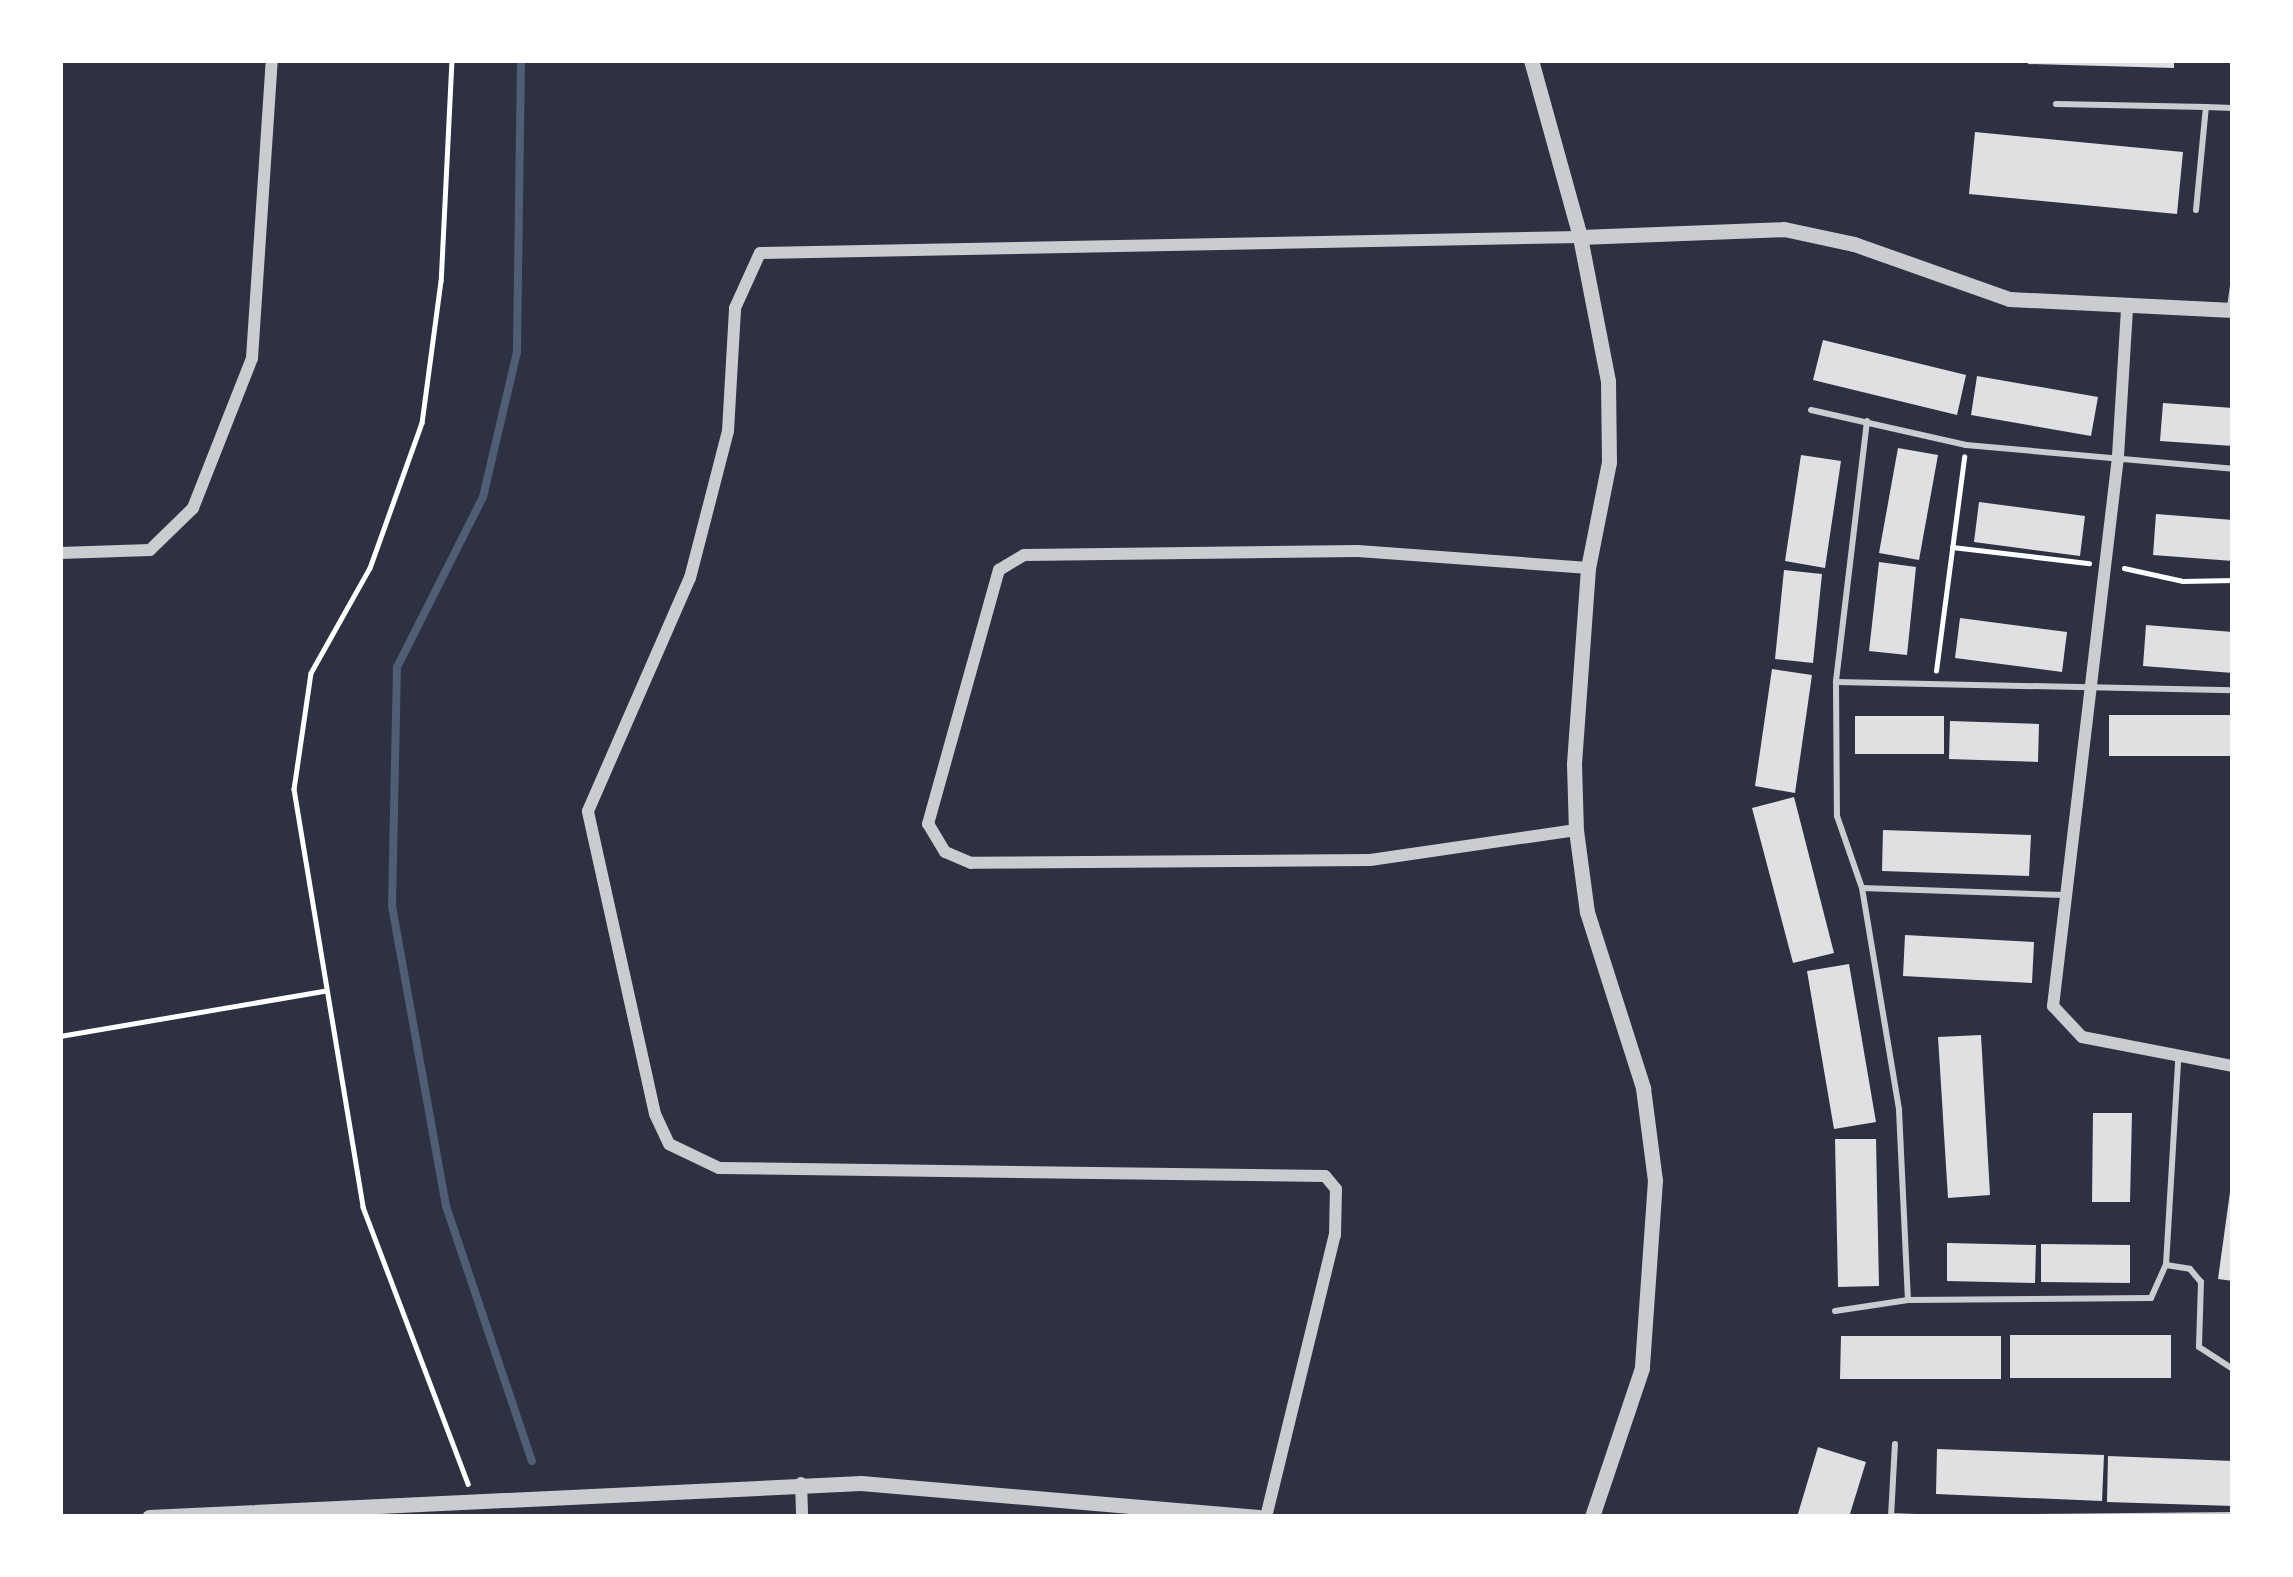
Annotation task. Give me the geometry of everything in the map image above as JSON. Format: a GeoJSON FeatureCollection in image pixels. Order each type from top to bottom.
{"type":"FeatureCollection","features":[{"type":"Feature","properties":{"kind":"street"},"geometry":{"type":"LineString","coordinates":[[60,553],[150,550],[193,508],[252,358],[272,60]]}},
{"type":"Feature","properties":{"kind":"street"},"geometry":{"type":"LineString","coordinates":[[1531,60],[1580,237],[1609,399],[1609,462],[1588,568],[1576,830],[1587,912],[1640,1072],[1655,1180],[1642,1368],[1633,1416],[1592,1517]]}},
{"type":"Feature","properties":{"kind":"street"},"geometry":{"type":"LineString","coordinates":[[149,1517],[801,1483],[1155,1502],[1263,1517],[1335,1235],[1336,1190],[1324,1176],[719,1168],[669,1144],[655,1114],[588,811],[690,578],[728,431],[735,308],[760,253],[1784,229],[1854,244],[2009,299],[2127,309],[2231,310]]}},
{"type":"Feature","properties":{"kind":"street"},"geometry":{"type":"LineString","coordinates":[[2127,309],[2118,457],[2052,992],[2062,1023],[2082,1037],[2178,1061],[2233,1066]]}},
{"type":"Feature","properties":{"kind":"street"},"geometry":{"type":"LineString","coordinates":[[1576,830],[1370,860],[971,862],[945,852],[928,824],[999,570],[1024,556],[1358,550],[1588,568]]}},
{"type":"Feature","properties":{"kind":"street"},"geometry":{"type":"LineString","coordinates":[[801,1483],[802,1517]]}},
{"type":"Feature","properties":{"kind":"lane"},"geometry":{"type":"LineString","coordinates":[[2056,104],[2233,107]]}},
{"type":"Feature","properties":{"kind":"lane"},"geometry":{"type":"LineString","coordinates":[[2196,210],[2206,107]]}},
{"type":"Feature","properties":{"kind":"lane"},"geometry":{"type":"LineString","coordinates":[[2231,310],[2233,285]]}},
{"type":"Feature","properties":{"kind":"lane"},"geometry":{"type":"LineString","coordinates":[[1811,410],[1966,445],[2233,469]]}},
{"type":"Feature","properties":{"kind":"lane"},"geometry":{"type":"LineString","coordinates":[[1867,421],[1836,682],[1837,816],[1862,888],[1899,1110],[1908,1300]]}},
{"type":"Feature","properties":{"kind":"lane"},"geometry":{"type":"LineString","coordinates":[[1836,682],[2233,690]]}},
{"type":"Feature","properties":{"kind":"lane"},"geometry":{"type":"LineString","coordinates":[[1862,888],[2064,895]]}},
{"type":"Feature","properties":{"kind":"lane"},"geometry":{"type":"LineString","coordinates":[[1835,1310],[1908,1300],[2151,1298],[2166,1265],[2178,1061]]}},
{"type":"Feature","properties":{"kind":"lane"},"geometry":{"type":"LineString","coordinates":[[2166,1265],[2190,1268],[2201,1282],[2199,1347],[2233,1369]]}},
{"type":"Feature","properties":{"kind":"lane"},"geometry":{"type":"LineString","coordinates":[[1895,1444],[1891,1516],[1917,1517]]}},
{"type":"Feature","properties":{"kind":"lane"},"geometry":{"type":"LineString","coordinates":[[2033,1517],[2233,1515]]}},
{"type":"Feature","properties":{"kind":"path"},"geometry":{"type":"LineString","coordinates":[[452,60],[441,281],[422,423],[370,568],[310,673],[295,789],[323,991],[363,1207],[478,1499]]}},
{"type":"Feature","properties":{"kind":"path"},"geometry":{"type":"LineString","coordinates":[[1935,687],[1966,445]]}},
{"type":"Feature","properties":{"kind":"path"},"geometry":{"type":"LineString","coordinates":[[60,1036],[323,991]]}},
{"type":"Feature","properties":{"kind":"building"},"geometry":{"type":"Polygon","coordinates":[[[2028,60],[2174,60],[2174,68],[2028,64],[2028,60]]]}},
{"type":"Feature","properties":{"kind":"building"},"geometry":{"type":"Polygon","coordinates":[[[1975,132],[2183,152],[2177,214],[1969,194],[1975,132]]]}},
{"type":"Feature","properties":{"kind":"building"},"geometry":{"type":"Polygon","coordinates":[[[1823,340],[1966,375],[1957,415],[1813,380],[1823,340]]]}},
{"type":"Feature","properties":{"kind":"building"},"geometry":{"type":"Polygon","coordinates":[[[1977,376],[2098,397],[2091,436],[1971,415],[1977,376]]]}},
{"type":"Feature","properties":{"kind":"building"},"geometry":{"type":"Polygon","coordinates":[[[2163,403],[2233,408],[2233,446],[2160,441],[2163,403]]]}},
{"type":"Feature","properties":{"kind":"building"},"geometry":{"type":"Polygon","coordinates":[[[1898,448],[1938,455],[1919,560],[1879,553],[1898,448]]]}},
{"type":"Feature","properties":{"kind":"building"},"geometry":{"type":"Polygon","coordinates":[[[1801,455],[1841,461],[1825,568],[1785,561],[1801,455]]]}},
{"type":"Feature","properties":{"kind":"building"},"geometry":{"type":"Polygon","coordinates":[[[1979,502],[2085,516],[2080,556],[1974,542],[1979,502]]]}},
{"type":"Feature","properties":{"kind":"building"},"geometry":{"type":"Polygon","coordinates":[[[2156,514],[2233,520],[2233,561],[2153,555],[2156,514]]]}},
{"type":"Feature","properties":{"kind":"building"},"geometry":{"type":"Polygon","coordinates":[[[1879,562],[1916,567],[1907,655],[1869,651],[1879,562]]]}},
{"type":"Feature","properties":{"kind":"building"},"geometry":{"type":"Polygon","coordinates":[[[1784,570],[1822,574],[1813,663],[1775,659],[1784,570]]]}},
{"type":"Feature","properties":{"kind":"building"},"geometry":{"type":"Polygon","coordinates":[[[1960,618],[2067,632],[2062,672],[1955,658],[1960,618]]]}},
{"type":"Feature","properties":{"kind":"building"},"geometry":{"type":"Polygon","coordinates":[[[2146,625],[2233,632],[2233,673],[2143,666],[2146,625]]]}},
{"type":"Feature","properties":{"kind":"building"},"geometry":{"type":"Polygon","coordinates":[[[1772,669],[1812,675],[1795,793],[1755,786],[1772,669]]]}},
{"type":"Feature","properties":{"kind":"building"},"geometry":{"type":"Polygon","coordinates":[[[2109,715],[2233,715],[2233,756],[2109,756],[2109,715]]]}},
{"type":"Feature","properties":{"kind":"building"},"geometry":{"type":"Polygon","coordinates":[[[1855,716],[1944,716],[1944,754],[1855,754],[1855,716]]]}},
{"type":"Feature","properties":{"kind":"building"},"geometry":{"type":"Polygon","coordinates":[[[1950,721],[2039,724],[2038,762],[1949,759],[1950,721]]]}},
{"type":"Feature","properties":{"kind":"building"},"geometry":{"type":"Polygon","coordinates":[[[1794,797],[1834,953],[1793,963],[1752,808],[1794,797]]]}},
{"type":"Feature","properties":{"kind":"building"},"geometry":{"type":"Polygon","coordinates":[[[1883,830],[2031,835],[2029,876],[1882,871],[1883,830]]]}},
{"type":"Feature","properties":{"kind":"building"},"geometry":{"type":"Polygon","coordinates":[[[1905,935],[2034,942],[2032,983],[1903,976],[1905,935]]]}},
{"type":"Feature","properties":{"kind":"building"},"geometry":{"type":"Polygon","coordinates":[[[1849,964],[1876,1122],[1834,1129],[1807,971],[1849,964]]]}},
{"type":"Feature","properties":{"kind":"building"},"geometry":{"type":"Polygon","coordinates":[[[1981,1035],[1990,1195],[1948,1198],[1938,1037],[1981,1035]]]}},
{"type":"Feature","properties":{"kind":"building"},"geometry":{"type":"Polygon","coordinates":[[[2093,1113],[2132,1113],[2130,1202],[2092,1202],[2093,1113]]]}},
{"type":"Feature","properties":{"kind":"building"},"geometry":{"type":"Polygon","coordinates":[[[1835,1139],[1876,1139],[1879,1286],[1838,1287],[1835,1139]]]}},
{"type":"Feature","properties":{"kind":"building"},"geometry":{"type":"Polygon","coordinates":[[[2233,1192],[2233,1281],[2218,1279],[2233,1192]]]}},
{"type":"Feature","properties":{"kind":"building"},"geometry":{"type":"Polygon","coordinates":[[[1947,1243],[2036,1245],[2035,1283],[1947,1281],[1947,1243]]]}},
{"type":"Feature","properties":{"kind":"building"},"geometry":{"type":"Polygon","coordinates":[[[2041,1244],[2130,1245],[2130,1283],[2041,1282],[2041,1244]]]}},
{"type":"Feature","properties":{"kind":"building"},"geometry":{"type":"Polygon","coordinates":[[[2010,1335],[2171,1335],[2171,1378],[2010,1378],[2010,1335]]]}},
{"type":"Feature","properties":{"kind":"building"},"geometry":{"type":"Polygon","coordinates":[[[1841,1336],[2001,1336],[2001,1379],[1840,1379],[1841,1336]]]}},
{"type":"Feature","properties":{"kind":"building"},"geometry":{"type":"Polygon","coordinates":[[[1818,1447],[1866,1462],[1849,1517],[1797,1517],[1818,1447]]]}},
{"type":"Feature","properties":{"kind":"building"},"geometry":{"type":"Polygon","coordinates":[[[1937,1449],[2104,1455],[2102,1501],[1936,1494],[1937,1449]]]}},
{"type":"Feature","properties":{"kind":"building"},"geometry":{"type":"Polygon","coordinates":[[[2108,1456],[2233,1461],[2233,1506],[2107,1502],[2108,1456]]]}},
{"type":"Feature","properties":{"kind":"waterway"},"geometry":{"type":"LineString","coordinates":[[521,60],[517,352],[483,497],[397,667],[392,906],[446,1206],[532,1461]]}}]}
